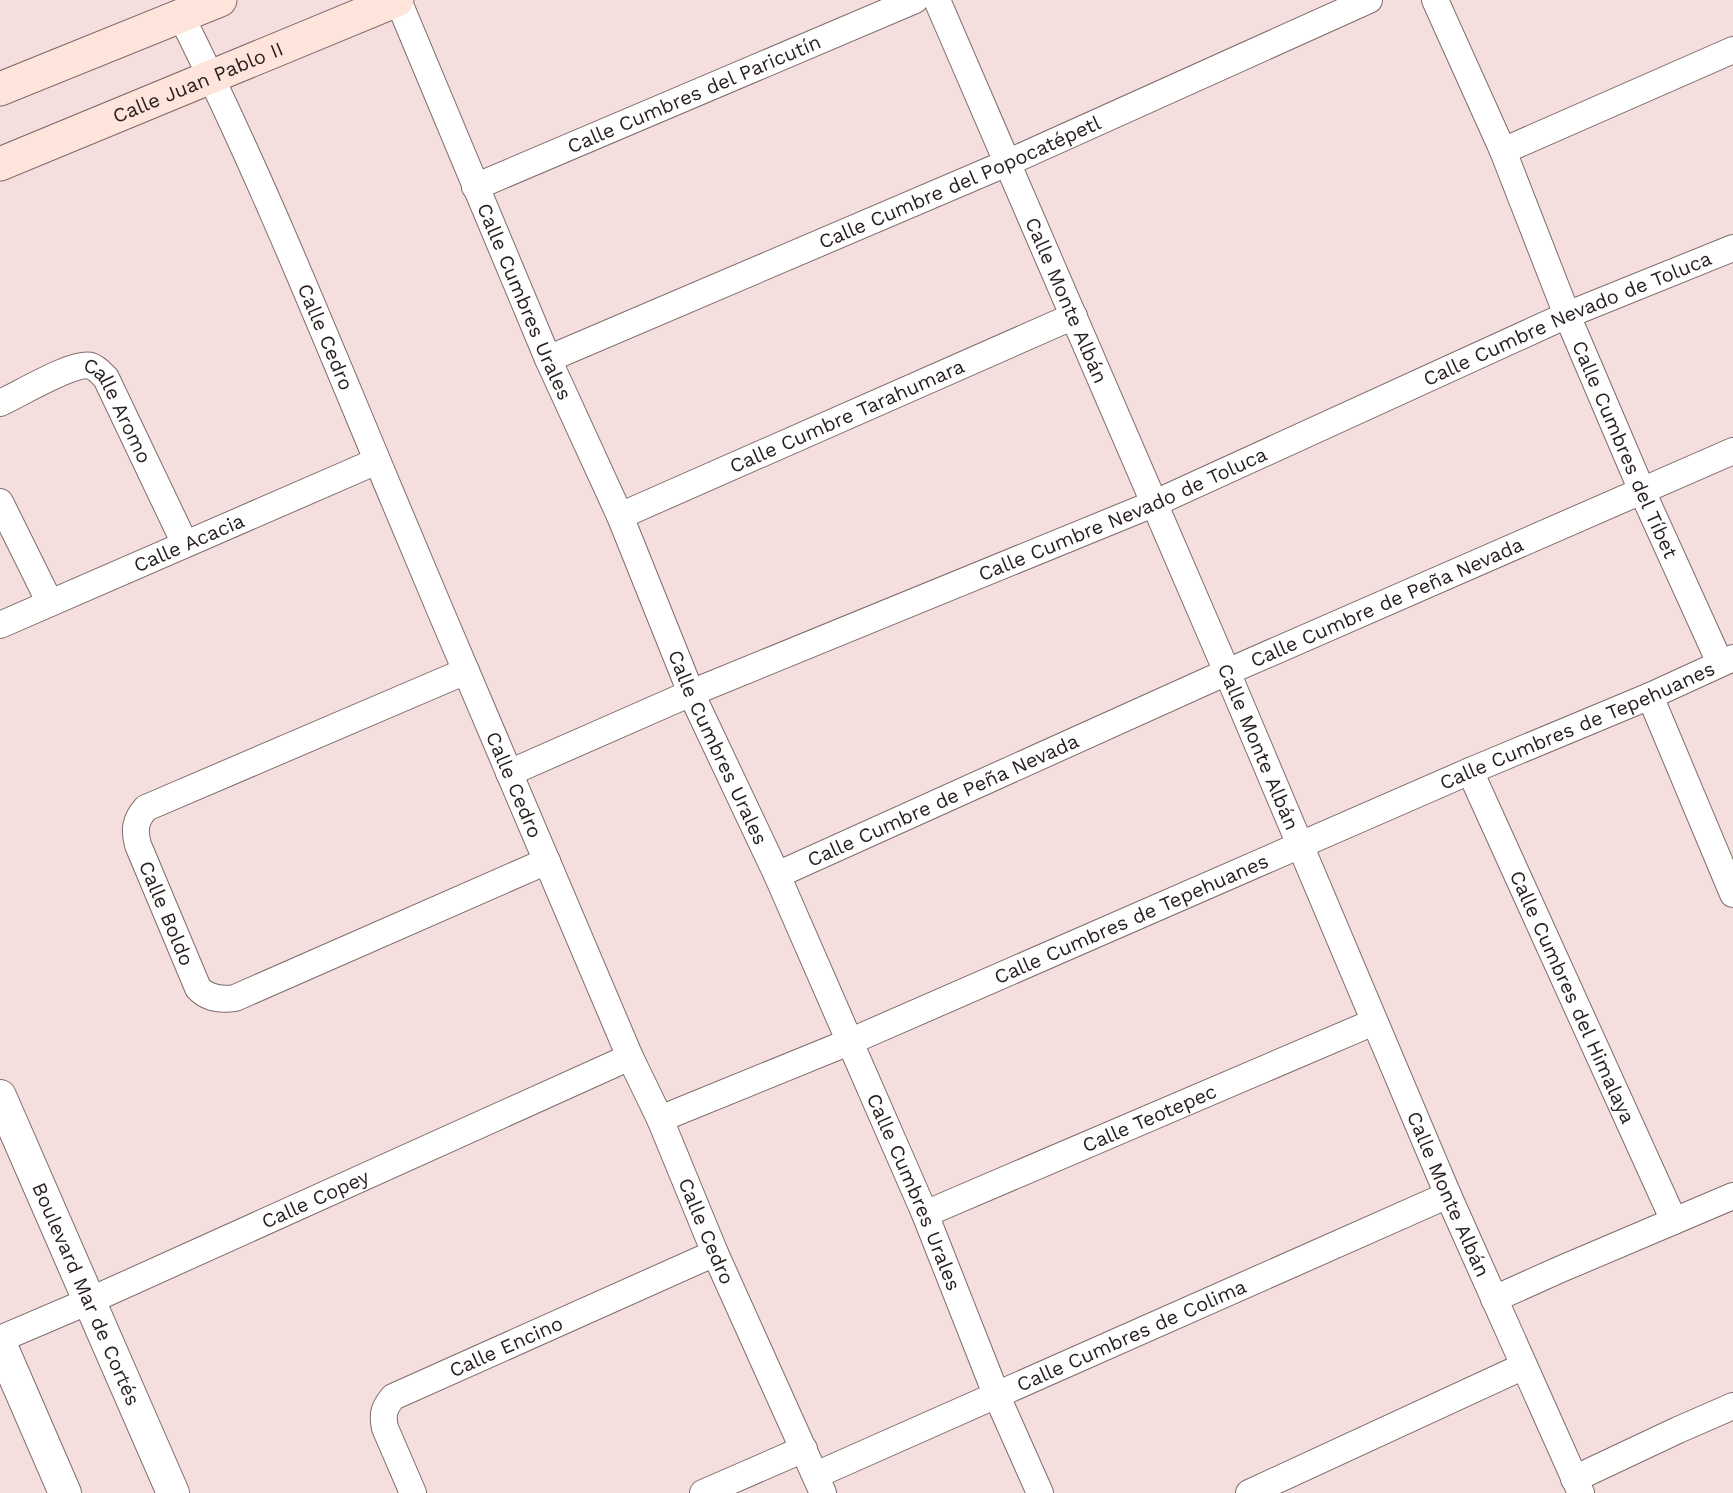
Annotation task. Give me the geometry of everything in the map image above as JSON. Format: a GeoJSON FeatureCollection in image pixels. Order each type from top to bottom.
{"type":"FeatureCollection","features":[{"type":"Feature","properties":{"kind":"main road"},"geometry":{"type":"LineString","coordinates":[[0,89],[220,0]]}},
{"type":"Feature","properties":{"kind":"main road","name":"Calle Juan Pablo II"},"geometry":{"type":"LineString","coordinates":[[0,164],[397,0]]}},
{"type":"Feature","properties":{"kind":"street","name":"Calle Cumbres Urales"},"geometry":{"type":"LineString","coordinates":[[397,0],[548,359],[620,516],[691,693],[777,875],[925,1214],[996,1394],[1040,1493]]}},
{"type":"Feature","properties":{"kind":"street","name":"Calle Cumbres del Paricutín"},"geometry":{"type":"LineString","coordinates":[[475,187],[915,0]]}},
{"type":"Feature","properties":{"kind":"street","name":"Calle Monte Albán"},"geometry":{"type":"LineString","coordinates":[[937,0],[1227,672],[1448,1195],[1578,1486]]}},
{"type":"Feature","properties":{"kind":"street","name":"Calle Cumbre del Popocatépetl"},"geometry":{"type":"LineString","coordinates":[[548,359],[1007,163],[1369,0]]}},
{"type":"Feature","properties":{"kind":"street","name":"Calle Cumbres del Tíbet"},"geometry":{"type":"LineString","coordinates":[[1435,0],[1503,151],[1567,315],[1642,491],[1727,661]]}},
{"type":"Feature","properties":{"kind":"street","name":"Calle Cedro"},"geometry":{"type":"LineString","coordinates":[[182,16],[280,227],[630,1057],[660,1119],[715,1254],[819,1484]]}},
{"type":"Feature","properties":{"kind":"street"},"geometry":{"type":"LineString","coordinates":[[1503,151],[1733,50]]}},
{"type":"Feature","properties":{"kind":"street","name":"Calle Cumbre Nevado de Toluca"},"geometry":{"type":"LineString","coordinates":[[509,772],[691,693],[1153,504],[1567,315],[1733,248]]}},
{"type":"Feature","properties":{"kind":"street","name":"Calle Cumbre Tarahumara"},"geometry":{"type":"LineString","coordinates":[[620,516],[1074,316]]}},
{"type":"Feature","properties":{"kind":"street","name":"Calle Aromo"},"geometry":{"type":"LineString","coordinates":[[0,403],[73,368],[91,366],[99,371],[106,378],[185,544]]}},
{"type":"Feature","properties":{"kind":"street","name":"Calle Cumbre de Peña Nevada"},"geometry":{"type":"LineString","coordinates":[[777,875],[1227,672],[1733,451]]}},
{"type":"Feature","properties":{"kind":"street","name":"Calle Acacia"},"geometry":{"type":"LineString","coordinates":[[0,625],[377,461]]}},
{"type":"Feature","properties":{"kind":"street"},"geometry":{"type":"LineString","coordinates":[[0,502],[50,603]]}},
{"type":"Feature","properties":{"kind":"street","name":"Calle Cumbres de Tepehuanes"},"geometry":{"type":"LineString","coordinates":[[660,1119],[849,1042],[1727,661]]}},
{"type":"Feature","properties":{"kind":"street","name":"Calle Boldo"},"geometry":{"type":"LineString","coordinates":[[466,671],[146,808],[139,816],[136,825],[138,845],[198,988],[204,995],[215,999],[235,998],[547,861]]}},
{"type":"Feature","properties":{"kind":"street"},"geometry":{"type":"LineString","coordinates":[[1650,696],[1733,894]]}},
{"type":"Feature","properties":{"kind":"street","name":"Calle Cumbres del Himalaya"},"geometry":{"type":"LineString","coordinates":[[1470,771],[1674,1221]]}},
{"type":"Feature","properties":{"kind":"street","name":"Calle Teotepec"},"geometry":{"type":"LineString","coordinates":[[925,1214],[1374,1022]]}},
{"type":"Feature","properties":{"kind":"street","name":"Calle Copey"},"geometry":{"type":"LineString","coordinates":[[0,1341],[630,1057]]}},
{"type":"Feature","properties":{"kind":"street","name":"Boulevard Mar de Cortés"},"geometry":{"type":"LineString","coordinates":[[0,1096],[173,1493]]}},
{"type":"Feature","properties":{"kind":"street","name":"Calle Cumbres de Colima"},"geometry":{"type":"LineString","coordinates":[[819,1484],[996,1394],[1448,1195]]}},
{"type":"Feature","properties":{"kind":"street"},"geometry":{"type":"LineString","coordinates":[[1494,1299],[1733,1196]]}},
{"type":"Feature","properties":{"kind":"street","name":"Calle Encino"},"geometry":{"type":"LineString","coordinates":[[413,1493],[383,1417],[384,1409],[393,1397],[715,1254]]}},
{"type":"Feature","properties":{"kind":"street"},"geometry":{"type":"LineString","coordinates":[[0,1341],[65,1493]]}},
{"type":"Feature","properties":{"kind":"street"},"geometry":{"type":"LineString","coordinates":[[1249,1493],[1524,1366]]}},
{"type":"Feature","properties":{"kind":"street"},"geometry":{"type":"LineString","coordinates":[[1578,1486],[1678,1430],[1733,1406]]}},
{"type":"Feature","properties":{"kind":"street"},"geometry":{"type":"LineString","coordinates":[[703,1493],[804,1449]]}}]}
